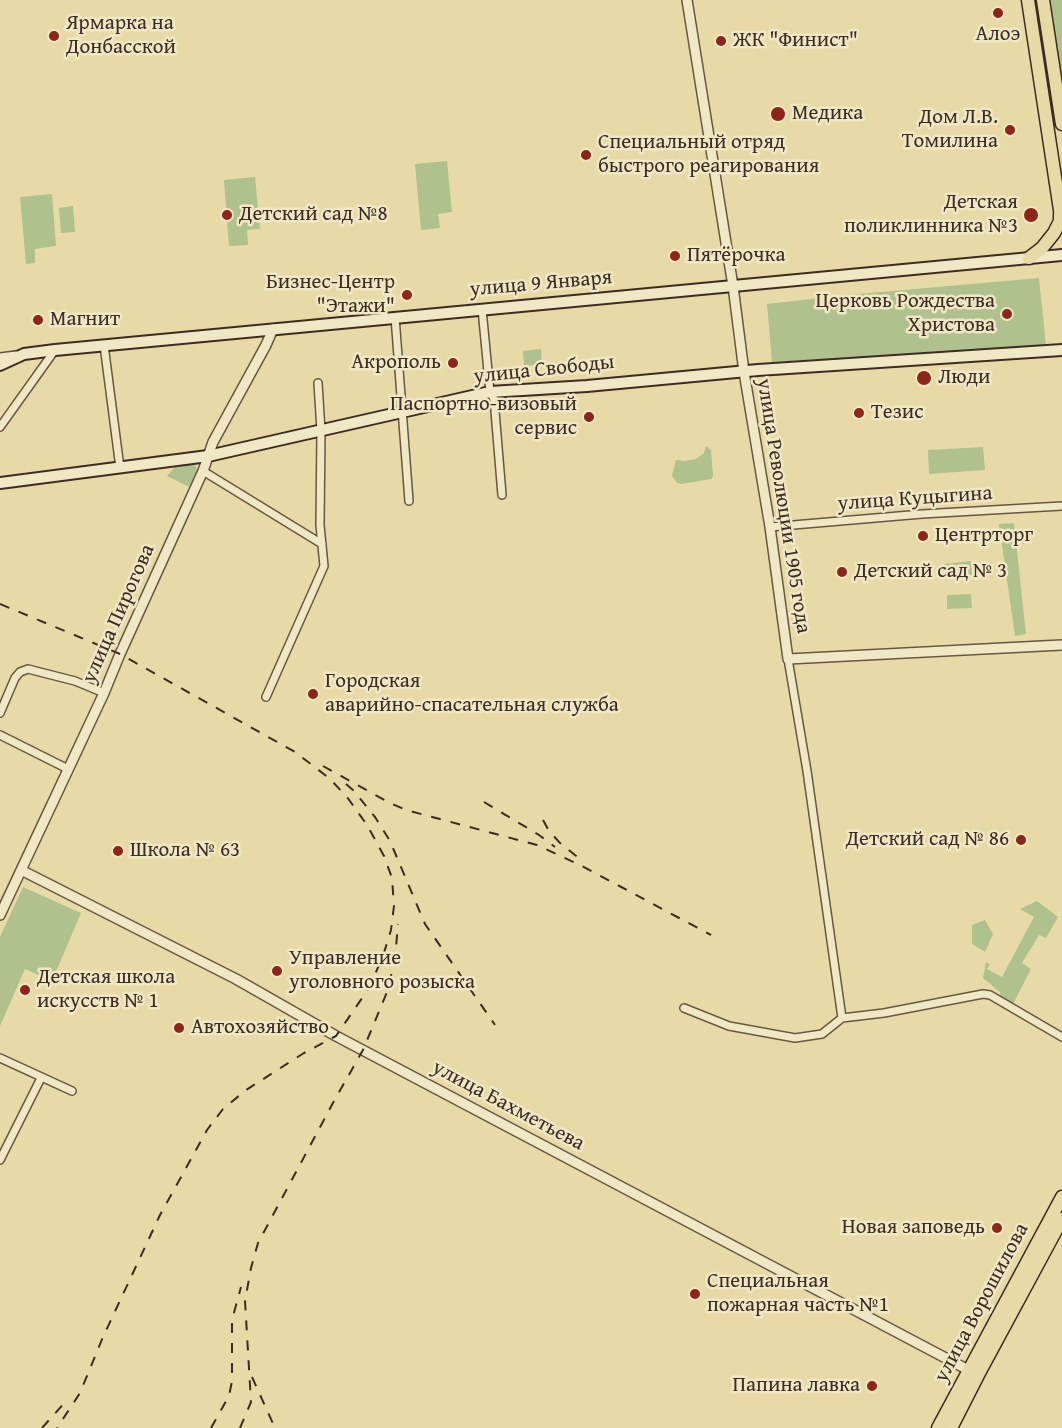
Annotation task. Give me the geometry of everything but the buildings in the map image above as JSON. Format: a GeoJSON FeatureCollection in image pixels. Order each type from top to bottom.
{"type":"FeatureCollection","features":[{"type":"Feature","properties":{"kind":"main road"},"geometry":{"type":"LineString","coordinates":[[1028,0],[1061,216],[1054,233],[1042,248],[1029,258]]}},
{"type":"Feature","properties":{"kind":"main road"},"geometry":{"type":"LineString","coordinates":[[1043,0],[1062,124]]}},
{"type":"Feature","properties":{"kind":"main road","name":"улица 9 Января"},"geometry":{"type":"LineString","coordinates":[[0,365],[24,354],[55,350],[1062,255]]}},
{"type":"Feature","properties":{"kind":"main road","name":"улица Свободы"},"geometry":{"type":"LineString","coordinates":[[0,483],[208,456],[490,392],[881,361],[1062,350]]}},
{"type":"Feature","properties":{"kind":"main road","name":"улица Ворошилова"},"geometry":{"type":"LineString","coordinates":[[951,1428],[973,1372],[1062,1197]]}},
{"type":"Feature","properties":{"kind":"main road","name":"улица Ворошилова"},"geometry":{"type":"LineString","coordinates":[[938,1428],[1062,1219]]}},
{"type":"Feature","properties":{"kind":"street","name":"улица Революции 1905 года"},"geometry":{"type":"LineString","coordinates":[[687,0],[770,526],[842,1018]]}},
{"type":"Feature","properties":{"kind":"street"},"geometry":{"type":"LineString","coordinates":[[482,309],[490,392],[494,399],[502,495]]}},
{"type":"Feature","properties":{"kind":"street"},"geometry":{"type":"LineString","coordinates":[[395,317],[409,501]]}},
{"type":"Feature","properties":{"kind":"street","name":"улица Пирогова"},"geometry":{"type":"LineString","coordinates":[[0,915],[4,893],[21,870],[104,693],[203,471],[213,441],[273,329]]}},
{"type":"Feature","properties":{"kind":"street"},"geometry":{"type":"LineString","coordinates":[[104,345],[120,468]]}},
{"type":"Feature","properties":{"kind":"street"},"geometry":{"type":"LineString","coordinates":[[0,427],[55,350]]}},
{"type":"Feature","properties":{"kind":"street","name":"улица 9 Января"},"geometry":{"type":"LineString","coordinates":[[0,357],[24,354]]}},
{"type":"Feature","properties":{"kind":"street"},"geometry":{"type":"LineString","coordinates":[[266,697],[324,566],[320,525],[321,431],[318,383]]}},
{"type":"Feature","properties":{"kind":"street"},"geometry":{"type":"LineString","coordinates":[[203,471],[322,544]]}},
{"type":"Feature","properties":{"kind":"street","name":"улица Куцыгина"},"geometry":{"type":"LineString","coordinates":[[770,526],[1062,506]]}},
{"type":"Feature","properties":{"kind":"street"},"geometry":{"type":"LineString","coordinates":[[788,659],[1062,645]]}},
{"type":"Feature","properties":{"kind":"street"},"geometry":{"type":"LineString","coordinates":[[0,713],[15,678],[20,672],[28,669],[75,681],[104,693]]}},
{"type":"Feature","properties":{"kind":"street"},"geometry":{"type":"LineString","coordinates":[[0,735],[68,769]]}},
{"type":"Feature","properties":{"kind":"street","name":"улица Бахметьева"},"geometry":{"type":"LineString","coordinates":[[21,870],[236,979],[336,1036],[973,1372]]}},
{"type":"Feature","properties":{"kind":"street"},"geometry":{"type":"LineString","coordinates":[[684,1008],[729,1026],[795,1038],[822,1034],[842,1018],[884,1013],[983,994],[990,995],[1062,1037]]}},
{"type":"Feature","properties":{"kind":"street"},"geometry":{"type":"LineString","coordinates":[[0,1058],[72,1092]]}},
{"type":"Feature","properties":{"kind":"street"},"geometry":{"type":"LineString","coordinates":[[0,1160],[41,1077]]}},
{"type":"Feature","properties":{"kind":"green space"},"geometry":{"type":"Polygon","coordinates":[[[1048,0],[1062,0],[1062,86],[1048,0]]]}},
{"type":"Feature","properties":{"kind":"green space"},"geometry":{"type":"Polygon","coordinates":[[[447,161],[452,212],[438,214],[440,228],[421,230],[415,164],[447,161]]]}},
{"type":"Feature","properties":{"kind":"green space"},"geometry":{"type":"Polygon","coordinates":[[[255,177],[260,229],[247,230],[248,245],[229,246],[224,180],[255,177]]]}},
{"type":"Feature","properties":{"kind":"green space"},"geometry":{"type":"Polygon","coordinates":[[[52,194],[56,246],[35,249],[35,263],[26,264],[20,197],[52,194]]]}},
{"type":"Feature","properties":{"kind":"green space"},"geometry":{"type":"Polygon","coordinates":[[[73,206],[75,232],[61,233],[59,208],[73,206]]]}},
{"type":"Feature","properties":{"kind":"green space"},"geometry":{"type":"Polygon","coordinates":[[[1039,278],[1046,346],[772,362],[767,304],[1039,278]]]}},
{"type":"Feature","properties":{"kind":"green space"},"geometry":{"type":"Polygon","coordinates":[[[541,349],[542,364],[524,366],[523,351],[541,349]]]}},
{"type":"Feature","properties":{"kind":"green space"},"geometry":{"type":"Polygon","coordinates":[[[706,446],[711,450],[712,479],[677,483],[672,476],[676,460],[696,459],[704,453],[706,446]]]}},
{"type":"Feature","properties":{"kind":"green space"},"geometry":{"type":"Polygon","coordinates":[[[983,447],[985,470],[929,474],[928,450],[983,447]]]}},
{"type":"Feature","properties":{"kind":"green space"},"geometry":{"type":"Polygon","coordinates":[[[191,463],[196,466],[197,471],[189,487],[167,476],[177,465],[191,463]]]}},
{"type":"Feature","properties":{"kind":"green space"},"geometry":{"type":"Polygon","coordinates":[[[1014,523],[1026,634],[1015,636],[999,524],[1014,523]]]}},
{"type":"Feature","properties":{"kind":"green space"},"geometry":{"type":"Polygon","coordinates":[[[971,561],[972,575],[946,578],[944,564],[971,561]]]}},
{"type":"Feature","properties":{"kind":"green space"},"geometry":{"type":"Polygon","coordinates":[[[971,594],[972,608],[947,609],[947,595],[971,594]]]}},
{"type":"Feature","properties":{"kind":"green space"},"geometry":{"type":"Polygon","coordinates":[[[23,887],[81,913],[52,981],[25,969],[0,1026],[0,937],[23,887]]]}},
{"type":"Feature","properties":{"kind":"green space"},"geometry":{"type":"Polygon","coordinates":[[[1037,901],[1058,917],[1046,938],[1039,935],[1022,963],[1031,969],[1012,1006],[1001,999],[1000,992],[983,978],[986,962],[990,964],[987,969],[1002,977],[1034,917],[1020,909],[1037,901]]]}},
{"type":"Feature","properties":{"kind":"green space"},"geometry":{"type":"Polygon","coordinates":[[[985,920],[993,934],[985,952],[972,944],[972,925],[985,920]]]}},
{"type":"Feature","properties":{"kind":"railway"},"geometry":{"type":"LineString","coordinates":[[0,604],[120,654],[295,752],[329,778],[347,797],[367,825],[384,856],[392,878],[394,906],[391,930],[369,988],[336,1036],[304,1053],[246,1090],[223,1109],[207,1130],[160,1215],[103,1337],[80,1393],[57,1428]]}},
{"type":"Feature","properties":{"kind":"railway"},"geometry":{"type":"LineString","coordinates":[[323,766],[406,810],[537,845],[580,865],[711,935]]}},
{"type":"Feature","properties":{"kind":"railway"},"geometry":{"type":"LineString","coordinates":[[346,784],[375,817],[390,841],[425,924],[495,1025]]}},
{"type":"Feature","properties":{"kind":"railway"},"geometry":{"type":"LineString","coordinates":[[484,802],[555,847]]}},
{"type":"Feature","properties":{"kind":"railway"},"geometry":{"type":"LineString","coordinates":[[543,820],[561,844],[580,859]]}},
{"type":"Feature","properties":{"kind":"railway"},"geometry":{"type":"LineString","coordinates":[[240,1428],[251,1402],[245,1301],[258,1243],[363,1050],[387,992],[395,959],[398,924]]}},
{"type":"Feature","properties":{"kind":"railway"},"geometry":{"type":"LineString","coordinates":[[211,1428],[229,1396],[232,1381],[232,1320],[241,1287]]}},
{"type":"Feature","properties":{"kind":"railway"},"geometry":{"type":"LineString","coordinates":[[252,1377],[275,1428]]}},
{"type":"Feature","properties":{"kind":"railway"},"geometry":{"type":"LineString","coordinates":[[42,1428],[67,1400]]}},
{"type":"Feature","properties":{"kind":"place","name":"Алоэ"},"geometry":{"type":"Point","coordinates":[998,13]}},
{"type":"Feature","properties":{"kind":"place","name":"Ярмарка на Донбасской"},"geometry":{"type":"Point","coordinates":[54,36]}},
{"type":"Feature","properties":{"kind":"place","name":"ЖК \"Финист\""},"geometry":{"type":"Point","coordinates":[721,41]}},
{"type":"Feature","properties":{"kind":"place","name":"Медика"},"geometry":{"type":"Point","coordinates":[778,114]}},
{"type":"Feature","properties":{"kind":"place","name":"Дом Л.В. Томилина"},"geometry":{"type":"Point","coordinates":[1010,130]}},
{"type":"Feature","properties":{"kind":"place","name":"Специальный отряд быстрого реагирования"},"geometry":{"type":"Point","coordinates":[586,155]}},
{"type":"Feature","properties":{"kind":"place","name":"Детский сад №8"},"geometry":{"type":"Point","coordinates":[227,215]}},
{"type":"Feature","properties":{"kind":"place","name":"Детская поликлинника №3"},"geometry":{"type":"Point","coordinates":[1031,215]}},
{"type":"Feature","properties":{"kind":"place","name":"Пятёрочка"},"geometry":{"type":"Point","coordinates":[675,256]}},
{"type":"Feature","properties":{"kind":"place","name":"Бизнес-Центр \"Этажи\""},"geometry":{"type":"Point","coordinates":[407,295]}},
{"type":"Feature","properties":{"kind":"place","name":"Церковь Рождества Христова"},"geometry":{"type":"Point","coordinates":[1007,314]}},
{"type":"Feature","properties":{"kind":"place","name":"Магнит"},"geometry":{"type":"Point","coordinates":[38,320]}},
{"type":"Feature","properties":{"kind":"place","name":"Акрополь"},"geometry":{"type":"Point","coordinates":[453,363]}},
{"type":"Feature","properties":{"kind":"place","name":"Люди"},"geometry":{"type":"Point","coordinates":[924,378]}},
{"type":"Feature","properties":{"kind":"place","name":"Тезис"},"geometry":{"type":"Point","coordinates":[859,413]}},
{"type":"Feature","properties":{"kind":"place","name":"Паспортно-визовый сервис"},"geometry":{"type":"Point","coordinates":[589,417]}},
{"type":"Feature","properties":{"kind":"place","name":"Центрторг"},"geometry":{"type":"Point","coordinates":[923,536]}},
{"type":"Feature","properties":{"kind":"place","name":"Детский сад № 3"},"geometry":{"type":"Point","coordinates":[842,572]}},
{"type":"Feature","properties":{"kind":"place","name":"Городская аварийно-спасательная служба"},"geometry":{"type":"Point","coordinates":[313,694]}},
{"type":"Feature","properties":{"kind":"place","name":"Детский сад № 86"},"geometry":{"type":"Point","coordinates":[1021,840]}},
{"type":"Feature","properties":{"kind":"place","name":"Школа № 63"},"geometry":{"type":"Point","coordinates":[118,851]}},
{"type":"Feature","properties":{"kind":"place","name":"Управление уголовного розыска"},"geometry":{"type":"Point","coordinates":[277,971]}},
{"type":"Feature","properties":{"kind":"place","name":"Детская школа искусств № 1"},"geometry":{"type":"Point","coordinates":[25,990]}},
{"type":"Feature","properties":{"kind":"place","name":"Автохозяйство"},"geometry":{"type":"Point","coordinates":[179,1028]}},
{"type":"Feature","properties":{"kind":"place","name":"Новая заповедь"},"geometry":{"type":"Point","coordinates":[997,1228]}},
{"type":"Feature","properties":{"kind":"place","name":"Специальная пожарная часть №1"},"geometry":{"type":"Point","coordinates":[695,1294]}},
{"type":"Feature","properties":{"kind":"place","name":"Папина лавка"},"geometry":{"type":"Point","coordinates":[872,1386]}}]}
